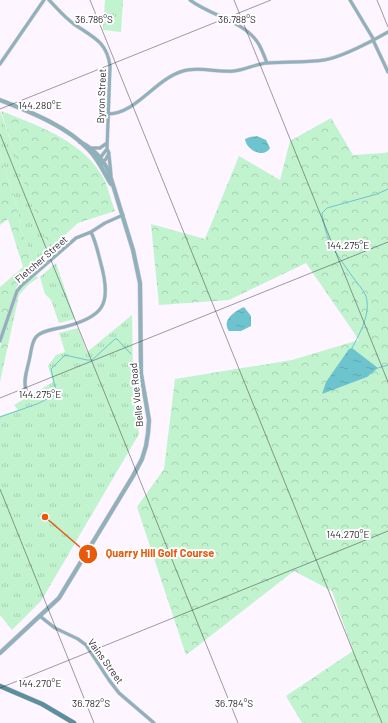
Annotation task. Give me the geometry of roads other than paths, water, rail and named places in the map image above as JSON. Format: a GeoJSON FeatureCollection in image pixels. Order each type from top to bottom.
{"type":"FeatureCollection","features":[{"type":"Feature","properties":{"kind":"main road"},"geometry":{"type":"LineString","coordinates":[[0,686],[42,704],[74,723]]}},
{"type":"Feature","properties":{"kind":"street"},"geometry":{"type":"LineString","coordinates":[[0,64],[44,0]]}},
{"type":"Feature","properties":{"kind":"street","name":"Byron Street"},"geometry":{"type":"LineString","coordinates":[[49,0],[68,19],[95,38],[106,50],[110,66],[107,149],[109,153],[112,179]]}},
{"type":"Feature","properties":{"kind":"street"},"geometry":{"type":"LineString","coordinates":[[190,0],[204,10],[250,33],[258,43],[267,63]]}},
{"type":"Feature","properties":{"kind":"street"},"geometry":{"type":"LineString","coordinates":[[350,0],[374,40],[388,72]]}},
{"type":"Feature","properties":{"kind":"street"},"geometry":{"type":"LineString","coordinates":[[108,114],[124,112],[165,79],[181,71],[199,68],[234,71],[267,63],[325,60],[374,40],[388,32]]}},
{"type":"Feature","properties":{"kind":"street"},"geometry":{"type":"LineString","coordinates":[[0,100],[43,118],[80,142],[100,161]]}},
{"type":"Feature","properties":{"kind":"street","name":"Belle Vue Road"},"geometry":{"type":"LineString","coordinates":[[80,142],[92,148],[112,179],[113,187]]}},
{"type":"Feature","properties":{"kind":"street"},"geometry":{"type":"LineString","coordinates":[[92,148],[100,148],[107,143]]}},
{"type":"Feature","properties":{"kind":"street"},"geometry":{"type":"LineString","coordinates":[[100,161],[107,149]]}},
{"type":"Feature","properties":{"kind":"street"},"geometry":{"type":"LineString","coordinates":[[100,161],[109,153]]}},
{"type":"Feature","properties":{"kind":"street","name":"Belle Vue Road"},"geometry":{"type":"LineString","coordinates":[[0,653],[60,598],[134,476],[146,446],[149,420],[141,374],[139,275],[133,250],[113,187],[100,161]]}},
{"type":"Feature","properties":{"kind":"street","name":"Fletcher Street"},"geometry":{"type":"LineString","coordinates":[[0,341],[19,287],[76,238],[91,232],[122,215]]}},
{"type":"Feature","properties":{"kind":"street"},"geometry":{"type":"LineString","coordinates":[[26,390],[25,378],[33,343],[36,337],[44,332],[82,323],[100,309],[105,302],[105,279],[91,232]]}},
{"type":"Feature","properties":{"kind":"street","name":"Vains Street"},"geometry":{"type":"LineString","coordinates":[[40,617],[55,628],[78,639],[86,645],[119,693],[154,723]]}},
{"type":"Feature","properties":{"kind":"water"},"geometry":{"type":"Polygon","coordinates":[[[257,136],[266,140],[270,148],[264,153],[252,150],[246,143],[245,139],[257,136]]]}},
{"type":"Feature","properties":{"kind":"water"},"geometry":{"type":"Polygon","coordinates":[[[244,307],[251,316],[251,326],[241,331],[229,331],[227,323],[230,316],[244,307]]]}},
{"type":"Feature","properties":{"kind":"water"},"geometry":{"type":"Polygon","coordinates":[[[352,348],[378,368],[367,377],[322,394],[326,382],[349,349],[352,348]]]}},
{"type":"Feature","properties":{"kind":"waterway"},"geometry":{"type":"LineString","coordinates":[[352,348],[366,316],[366,296],[332,247],[326,232],[322,213],[327,208],[377,194],[388,189]]}},
{"type":"Feature","properties":{"kind":"waterway"},"geometry":{"type":"LineString","coordinates":[[0,417],[37,404],[55,395],[56,391],[51,369],[65,355],[92,360],[115,339],[117,339],[131,354]]}},
{"type":"Feature","properties":{"kind":"waterway"},"geometry":{"type":"LineString","coordinates":[[378,368],[388,365]]}},
{"type":"Feature","properties":{"kind":"place","name":"Quarry Hill Golf Course"},"geometry":{"type":"Point","coordinates":[45,517]}}]}
